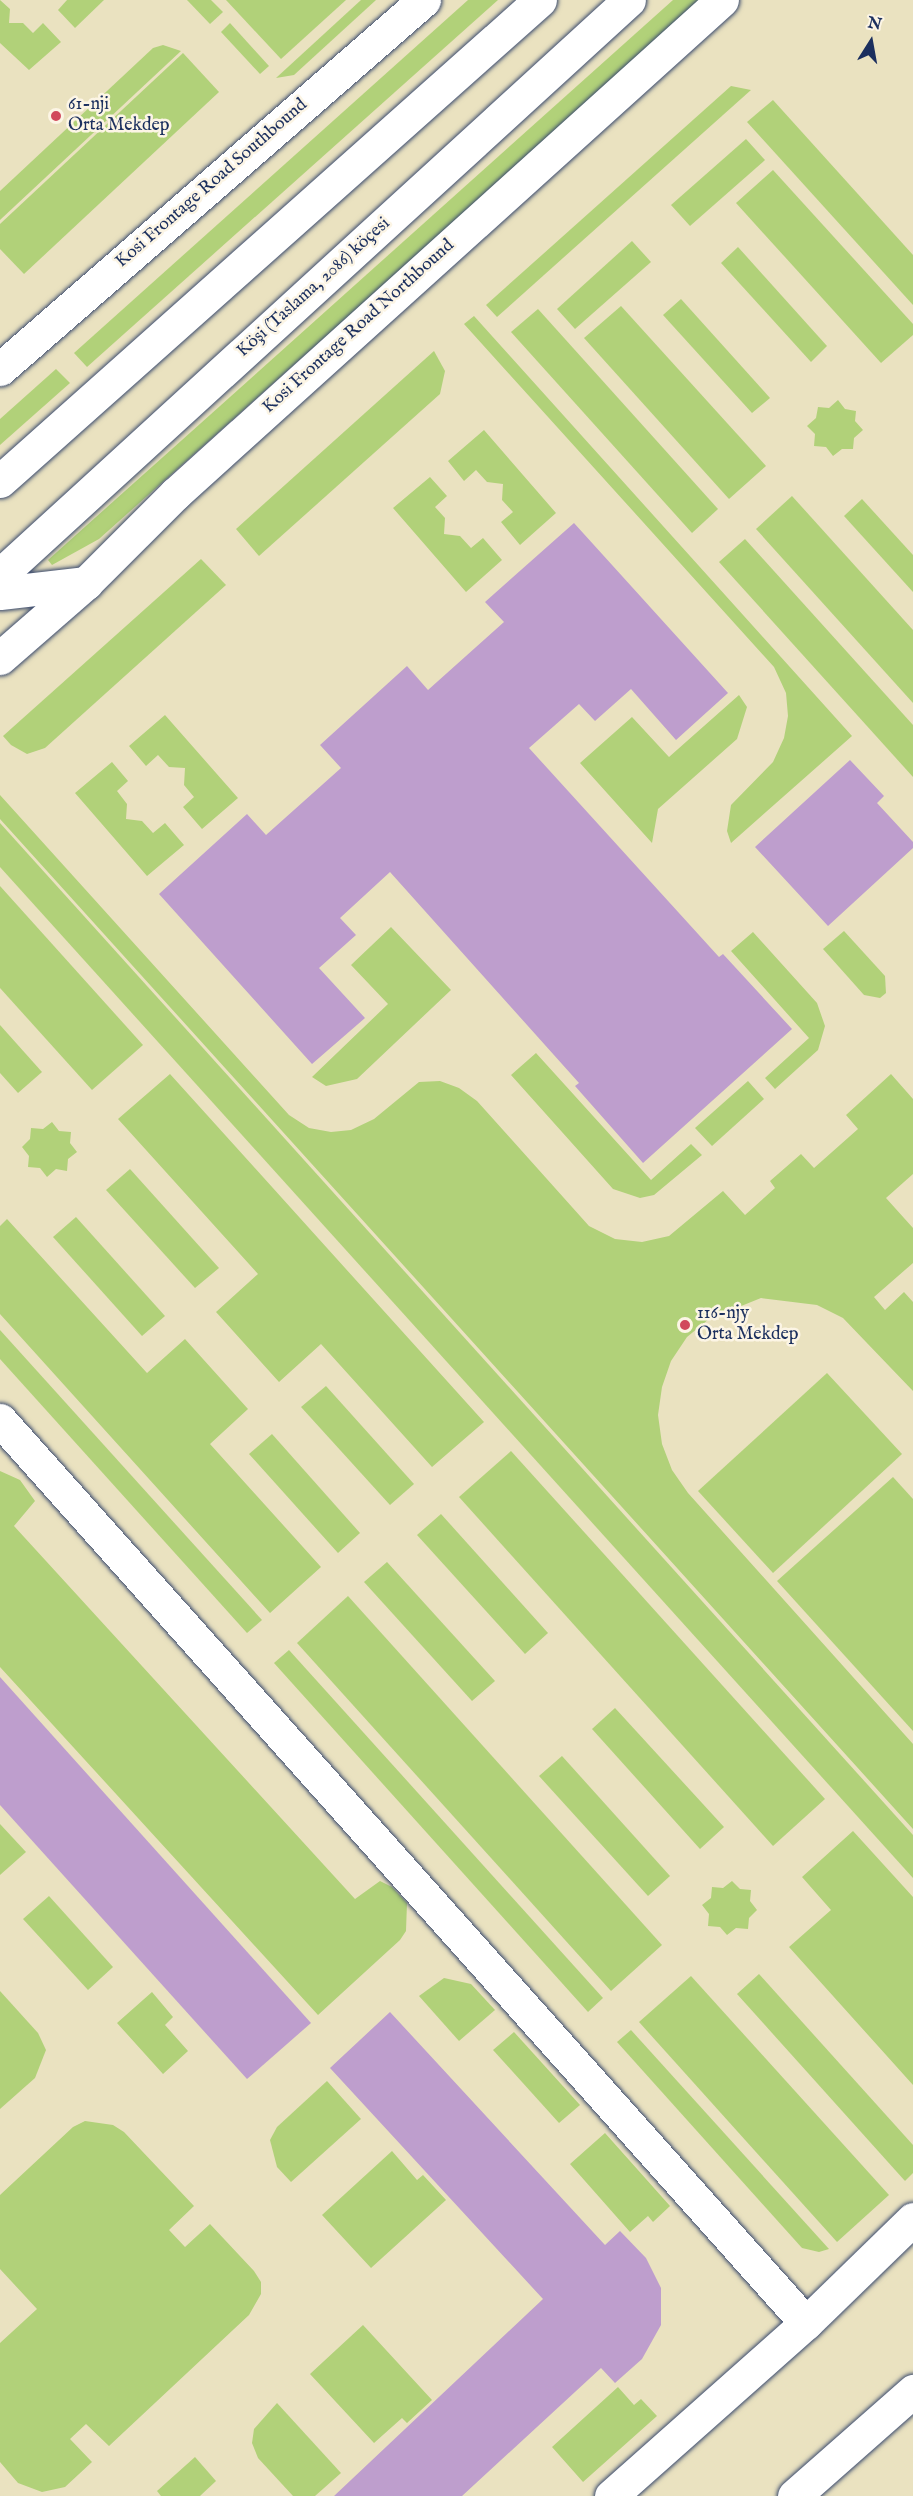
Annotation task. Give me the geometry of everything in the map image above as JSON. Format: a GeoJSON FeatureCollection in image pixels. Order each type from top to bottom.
{"type":"FeatureCollection","features":[{"type":"Feature","properties":{"kind":"street","name":"Kosi Frontage Road Southbound"},"geometry":{"type":"LineString","coordinates":[[0,369],[424,0]]}},
{"type":"Feature","properties":{"kind":"street"},"geometry":{"type":"LineString","coordinates":[[0,481],[540,0]]}},
{"type":"Feature","properties":{"kind":"street","name":"Köşi (Taslama, 2086) köçesi"},"geometry":{"type":"LineString","coordinates":[[0,575],[629,0]]}},
{"type":"Feature","properties":{"kind":"street","name":"Kosi Frontage Road Northbound"},"geometry":{"type":"LineString","coordinates":[[0,658],[86,583],[175,494],[722,0]]}},
{"type":"Feature","properties":{"kind":"street"},"geometry":{"type":"LineString","coordinates":[[0,593],[86,583]]}},
{"type":"Feature","properties":{"kind":"street"},"geometry":{"type":"LineString","coordinates":[[0,1420],[806,2323]]}},
{"type":"Feature","properties":{"kind":"street"},"geometry":{"type":"LineString","coordinates":[[611,2496],[806,2323],[913,2219]]}},
{"type":"Feature","properties":{"kind":"street"},"geometry":{"type":"LineString","coordinates":[[794,2496],[913,2391]]}},
{"type":"Feature","properties":{"kind":"green space"},"geometry":{"type":"Polygon","coordinates":[[[0,0],[10,9],[9,23],[23,23],[33,33],[43,23],[61,42],[29,70],[0,43],[0,0]]]}},
{"type":"Feature","properties":{"kind":"green space"},"geometry":{"type":"Polygon","coordinates":[[[67,0],[104,0],[75,28],[58,10],[67,0]]]}},
{"type":"Feature","properties":{"kind":"green space"},"geometry":{"type":"Polygon","coordinates":[[[187,0],[211,0],[223,12],[210,24],[187,0]]]}},
{"type":"Feature","properties":{"kind":"green space"},"geometry":{"type":"Polygon","coordinates":[[[226,0],[346,0],[281,59],[226,0]]]}},
{"type":"Feature","properties":{"kind":"green space"},"geometry":{"type":"Polygon","coordinates":[[[361,0],[376,0],[294,75],[276,78],[361,0]]]}},
{"type":"Feature","properties":{"kind":"green space"},"geometry":{"type":"Polygon","coordinates":[[[468,0],[498,0],[87,367],[74,353],[468,0]]]}},
{"type":"Feature","properties":{"kind":"green space"},"geometry":{"type":"Polygon","coordinates":[[[673,0],[702,0],[99,539],[52,565],[48,560],[673,0]]]}},
{"type":"Feature","properties":{"kind":"green space"},"geometry":{"type":"Polygon","coordinates":[[[230,23],[269,66],[260,74],[221,32],[230,23]]]}},
{"type":"Feature","properties":{"kind":"green space"},"geometry":{"type":"Polygon","coordinates":[[[163,45],[181,51],[0,220],[0,191],[153,48],[163,45]]]}},
{"type":"Feature","properties":{"kind":"green space"},"geometry":{"type":"Polygon","coordinates":[[[183,53],[219,92],[24,274],[0,249],[0,224],[183,53]]]}},
{"type":"Feature","properties":{"kind":"green space"},"geometry":{"type":"Polygon","coordinates":[[[731,86],[751,90],[497,317],[486,305],[731,86]]]}},
{"type":"Feature","properties":{"kind":"green space"},"geometry":{"type":"Polygon","coordinates":[[[773,100],[913,255],[913,305],[747,122],[773,100]]]}},
{"type":"Feature","properties":{"kind":"green space"},"geometry":{"type":"Polygon","coordinates":[[[746,139],[765,160],[690,226],[671,205],[746,139]]]}},
{"type":"Feature","properties":{"kind":"green space"},"geometry":{"type":"Polygon","coordinates":[[[773,170],[913,324],[913,335],[881,363],[736,203],[773,170]]]}},
{"type":"Feature","properties":{"kind":"green space"},"geometry":{"type":"Polygon","coordinates":[[[632,241],[651,262],[575,329],[557,309],[632,241]]]}},
{"type":"Feature","properties":{"kind":"green space"},"geometry":{"type":"Polygon","coordinates":[[[738,247],[827,346],[811,362],[721,263],[738,247]]]}},
{"type":"Feature","properties":{"kind":"green space"},"geometry":{"type":"Polygon","coordinates":[[[681,299],[770,398],[752,413],[663,315],[681,299]]]}},
{"type":"Feature","properties":{"kind":"green space"},"geometry":{"type":"Polygon","coordinates":[[[621,306],[766,466],[729,499],[584,338],[621,306]]]}},
{"type":"Feature","properties":{"kind":"green space"},"geometry":{"type":"Polygon","coordinates":[[[538,309],[718,509],[692,533],[511,332],[538,309]]]}},
{"type":"Feature","properties":{"kind":"green space"},"geometry":{"type":"Polygon","coordinates":[[[474,316],[852,736],[731,843],[727,831],[731,805],[773,762],[784,738],[788,716],[786,693],[774,667],[464,324],[474,316]]]}},
{"type":"Feature","properties":{"kind":"green space"},"geometry":{"type":"Polygon","coordinates":[[[434,351],[445,371],[440,394],[259,556],[236,529],[434,351]]]}},
{"type":"Feature","properties":{"kind":"green space"},"geometry":{"type":"Polygon","coordinates":[[[56,369],[70,383],[0,445],[0,419],[56,369]]]}},
{"type":"Feature","properties":{"kind":"green space"},"geometry":{"type":"Polygon","coordinates":[[[838,400],[845,409],[856,411],[855,421],[863,430],[854,438],[853,449],[842,449],[833,456],[826,447],[814,446],[815,434],[807,426],[816,418],[818,407],[829,408],[838,400]]]}},
{"type":"Feature","properties":{"kind":"green space"},"geometry":{"type":"Polygon","coordinates":[[[484,430],[556,513],[520,545],[501,522],[513,512],[502,500],[503,484],[487,482],[476,470],[464,481],[448,461],[484,430]]]}},
{"type":"Feature","properties":{"kind":"green space"},"geometry":{"type":"Polygon","coordinates":[[[430,477],[447,496],[435,507],[445,518],[444,534],[460,536],[471,548],[483,538],[502,560],[466,592],[393,508],[430,477]]]}},
{"type":"Feature","properties":{"kind":"green space"},"geometry":{"type":"Polygon","coordinates":[[[792,496],[913,630],[913,703],[756,529],[792,496]]]}},
{"type":"Feature","properties":{"kind":"green space"},"geometry":{"type":"Polygon","coordinates":[[[862,499],[913,555],[913,592],[844,516],[862,499]]]}},
{"type":"Feature","properties":{"kind":"green space"},"geometry":{"type":"Polygon","coordinates":[[[745,539],[913,725],[913,777],[719,562],[745,539]]]}},
{"type":"Feature","properties":{"kind":"green space"},"geometry":{"type":"Polygon","coordinates":[[[201,559],[226,585],[45,748],[27,754],[11,745],[3,736],[201,559]]]}},
{"type":"Feature","properties":{"kind":"green space"},"geometry":{"type":"Polygon","coordinates":[[[739,695],[747,707],[737,739],[658,809],[652,843],[580,763],[632,717],[669,757],[739,695]]]}},
{"type":"Feature","properties":{"kind":"green space"},"geometry":{"type":"Polygon","coordinates":[[[165,715],[238,798],[202,829],[183,807],[194,797],[184,785],[185,768],[169,767],[158,755],[146,766],[129,746],[165,715]]]}},
{"type":"Feature","properties":{"kind":"green space"},"geometry":{"type":"Polygon","coordinates":[[[112,762],[128,781],[117,791],[127,804],[126,819],[142,821],[153,833],[165,823],[184,845],[147,876],[75,793],[112,762]]]}},
{"type":"Feature","properties":{"kind":"green space"},"geometry":{"type":"Polygon","coordinates":[[[0,795],[289,1115],[309,1128],[331,1132],[351,1130],[374,1119],[419,1082],[440,1081],[459,1088],[477,1101],[589,1226],[615,1239],[642,1242],[669,1236],[723,1191],[745,1215],[775,1188],[770,1181],[801,1154],[814,1168],[858,1129],[846,1115],[891,1074],[913,1099],[913,1174],[886,1198],[913,1228],[913,1263],[874,1297],[885,1310],[904,1292],[913,1302],[913,1391],[843,1318],[817,1305],[761,1298],[709,1319],[687,1337],[671,1361],[662,1387],[658,1415],[662,1444],[672,1470],[688,1493],[913,1744],[913,1829],[0,819],[0,795]]]}},
{"type":"Feature","properties":{"kind":"green space"},"geometry":{"type":"Polygon","coordinates":[[[0,823],[913,1835],[913,1878],[0,867],[0,823]]]}},
{"type":"Feature","properties":{"kind":"green space"},"geometry":{"type":"Polygon","coordinates":[[[0,886],[143,1045],[92,1090],[0,988],[0,886]]]}},
{"type":"Feature","properties":{"kind":"green space"},"geometry":{"type":"Polygon","coordinates":[[[391,927],[451,990],[357,1079],[326,1086],[312,1077],[388,1004],[351,965],[391,927]]]}},
{"type":"Feature","properties":{"kind":"green space"},"geometry":{"type":"Polygon","coordinates":[[[844,931],[885,976],[886,993],[880,998],[864,995],[823,949],[844,931]]]}},
{"type":"Feature","properties":{"kind":"green space"},"geometry":{"type":"Polygon","coordinates":[[[753,932],[817,1003],[825,1026],[818,1050],[775,1089],[765,1078],[809,1038],[731,951],[753,932]]]}},
{"type":"Feature","properties":{"kind":"green space"},"geometry":{"type":"Polygon","coordinates":[[[0,1025],[42,1072],[18,1093],[0,1073],[0,1025]]]}},
{"type":"Feature","properties":{"kind":"green space"},"geometry":{"type":"Polygon","coordinates":[[[536,1053],[651,1180],[691,1144],[702,1155],[654,1195],[640,1198],[613,1189],[511,1075],[536,1053]]]}},
{"type":"Feature","properties":{"kind":"green space"},"geometry":{"type":"Polygon","coordinates":[[[170,1074],[484,1422],[432,1467],[321,1344],[279,1382],[216,1312],[258,1274],[118,1119],[170,1074]]]}},
{"type":"Feature","properties":{"kind":"green space"},"geometry":{"type":"Polygon","coordinates":[[[748,1081],[764,1099],[712,1146],[695,1128],[748,1081]]]}},
{"type":"Feature","properties":{"kind":"green space"},"geometry":{"type":"Polygon","coordinates":[[[52,1122],[59,1131],[71,1132],[70,1143],[77,1152],[68,1159],[67,1171],[56,1169],[47,1177],[40,1168],[28,1167],[29,1156],[22,1147],[30,1139],[31,1128],[43,1129],[52,1122]]]}},
{"type":"Feature","properties":{"kind":"green space"},"geometry":{"type":"Polygon","coordinates":[[[130,1169],[219,1268],[195,1288],[106,1190],[130,1169]]]}},
{"type":"Feature","properties":{"kind":"green space"},"geometry":{"type":"Polygon","coordinates":[[[76,1217],[165,1316],[142,1336],[53,1237],[76,1217]]]}},
{"type":"Feature","properties":{"kind":"green space"},"geometry":{"type":"Polygon","coordinates":[[[7,1219],[147,1373],[185,1339],[248,1409],[210,1444],[321,1567],[270,1613],[0,1314],[0,1226],[7,1219]]]}},
{"type":"Feature","properties":{"kind":"green space"},"geometry":{"type":"Polygon","coordinates":[[[0,1330],[262,1620],[247,1633],[0,1359],[0,1330]]]}},
{"type":"Feature","properties":{"kind":"green space"},"geometry":{"type":"Polygon","coordinates":[[[827,1373],[902,1454],[773,1573],[698,1491],[827,1373]]]}},
{"type":"Feature","properties":{"kind":"green space"},"geometry":{"type":"Polygon","coordinates":[[[326,1386],[414,1484],[390,1505],[301,1407],[326,1386]]]}},
{"type":"Feature","properties":{"kind":"green space"},"geometry":{"type":"Polygon","coordinates":[[[272,1434],[360,1533],[338,1553],[249,1454],[272,1434]]]}},
{"type":"Feature","properties":{"kind":"green space"},"geometry":{"type":"Polygon","coordinates":[[[511,1451],[825,1799],[773,1846],[459,1497],[511,1451]]]}},
{"type":"Feature","properties":{"kind":"green space"},"geometry":{"type":"Polygon","coordinates":[[[0,1471],[20,1480],[35,1501],[14,1526],[355,1899],[380,1881],[392,1887],[407,1903],[406,1931],[400,1940],[318,2015],[0,1667],[0,1471]]]}},
{"type":"Feature","properties":{"kind":"green space"},"geometry":{"type":"Polygon","coordinates":[[[893,1477],[913,1499],[913,1731],[777,1581],[893,1477]]]}},
{"type":"Feature","properties":{"kind":"green space"},"geometry":{"type":"Polygon","coordinates":[[[441,1514],[548,1633],[525,1654],[417,1535],[441,1514]]]}},
{"type":"Feature","properties":{"kind":"green space"},"geometry":{"type":"Polygon","coordinates":[[[387,1562],[495,1681],[472,1701],[364,1582],[387,1562]]]}},
{"type":"Feature","properties":{"kind":"green space"},"geometry":{"type":"Polygon","coordinates":[[[348,1596],[662,1945],[611,1991],[297,1643],[348,1596]]]}},
{"type":"Feature","properties":{"kind":"green space"},"geometry":{"type":"Polygon","coordinates":[[[289,1650],[603,1998],[588,2012],[274,1663],[289,1650]]]}},
{"type":"Feature","properties":{"kind":"green space"},"geometry":{"type":"Polygon","coordinates":[[[615,1708],[724,1827],[700,1849],[592,1729],[615,1708]]]}},
{"type":"Feature","properties":{"kind":"green space"},"geometry":{"type":"Polygon","coordinates":[[[562,1756],[670,1876],[648,1896],[539,1776],[562,1756]]]}},
{"type":"Feature","properties":{"kind":"green space"},"geometry":{"type":"Polygon","coordinates":[[[0,1824],[26,1852],[0,1875],[0,1824]]]}},
{"type":"Feature","properties":{"kind":"green space"},"geometry":{"type":"Polygon","coordinates":[[[853,1831],[913,1897],[913,2085],[789,1947],[831,1910],[802,1877],[853,1831]]]}},
{"type":"Feature","properties":{"kind":"green space"},"geometry":{"type":"Polygon","coordinates":[[[732,1881],[740,1889],[751,1890],[750,1901],[757,1910],[749,1918],[748,1929],[736,1928],[727,1935],[720,1927],[708,1926],[709,1914],[702,1905],[711,1898],[712,1887],[723,1888],[732,1881]]]}},
{"type":"Feature","properties":{"kind":"green space"},"geometry":{"type":"Polygon","coordinates":[[[49,1896],[113,1967],[88,1990],[23,1919],[49,1896]]]}},
{"type":"Feature","properties":{"kind":"green space"},"geometry":{"type":"Polygon","coordinates":[[[759,1974],[913,2145],[913,2173],[905,2181],[737,1994],[759,1974]]]}},
{"type":"Feature","properties":{"kind":"green space"},"geometry":{"type":"Polygon","coordinates":[[[691,1976],[889,2195],[837,2242],[639,2022],[691,1976]]]}},
{"type":"Feature","properties":{"kind":"green space"},"geometry":{"type":"Polygon","coordinates":[[[444,1978],[471,1984],[495,2010],[459,2041],[419,1996],[444,1978]]]}},
{"type":"Feature","properties":{"kind":"green space"},"geometry":{"type":"Polygon","coordinates":[[[0,1991],[38,2033],[46,2050],[35,2078],[0,2109],[0,1991]]]}},
{"type":"Feature","properties":{"kind":"green space"},"geometry":{"type":"Polygon","coordinates":[[[152,1992],[173,2017],[165,2025],[188,2051],[163,2074],[117,2023],[152,1992]]]}},
{"type":"Feature","properties":{"kind":"green space"},"geometry":{"type":"Polygon","coordinates":[[[631,2030],[829,2249],[819,2252],[802,2248],[617,2042],[631,2030]]]}},
{"type":"Feature","properties":{"kind":"green space"},"geometry":{"type":"Polygon","coordinates":[[[514,2032],[580,2105],[559,2123],[493,2050],[514,2032]]]}},
{"type":"Feature","properties":{"kind":"green space"},"geometry":{"type":"Polygon","coordinates":[[[327,2081],[361,2119],[291,2182],[277,2167],[270,2140],[277,2127],[327,2081]]]}},
{"type":"Feature","properties":{"kind":"green space"},"geometry":{"type":"Polygon","coordinates":[[[85,2121],[113,2125],[124,2132],[194,2206],[169,2230],[185,2247],[210,2224],[254,2271],[261,2282],[261,2294],[249,2315],[109,2446],[86,2424],[70,2439],[92,2462],[65,2487],[42,2492],[18,2483],[0,2462],[0,2343],[37,2309],[0,2269],[0,2195],[73,2127],[85,2121]]]}},
{"type":"Feature","properties":{"kind":"green space"},"geometry":{"type":"Polygon","coordinates":[[[605,2133],[670,2206],[653,2222],[648,2216],[630,2232],[570,2164],[605,2133]]]}},
{"type":"Feature","properties":{"kind":"green space"},"geometry":{"type":"Polygon","coordinates":[[[392,2151],[417,2180],[423,2175],[446,2200],[371,2268],[322,2215],[392,2151]]]}},
{"type":"Feature","properties":{"kind":"green space"},"geometry":{"type":"Polygon","coordinates":[[[363,2325],[432,2400],[407,2423],[402,2418],[374,2443],[310,2374],[363,2325]]]}},
{"type":"Feature","properties":{"kind":"green space"},"geometry":{"type":"Polygon","coordinates":[[[618,2387],[634,2405],[641,2399],[657,2416],[583,2482],[552,2447],[618,2387]]]}},
{"type":"Feature","properties":{"kind":"green space"},"geometry":{"type":"Polygon","coordinates":[[[277,2403],[341,2473],[315,2496],[293,2496],[258,2458],[252,2443],[254,2429],[277,2403]]]}},
{"type":"Feature","properties":{"kind":"green space"},"geometry":{"type":"Polygon","coordinates":[[[195,2457],[216,2481],[200,2496],[161,2496],[157,2491],[195,2457]]]}},
{"type":"Feature","properties":{"kind":"building"},"geometry":{"type":"Polygon","coordinates":[[[574,523],[728,693],[676,740],[631,689],[595,721],[579,704],[529,748],[719,957],[723,954],[792,1029],[643,1163],[575,1086],[579,1083],[390,872],[340,918],[356,935],[319,968],[365,1018],[312,1064],[159,894],[247,814],[266,835],[341,768],[320,745],[407,666],[428,690],[504,622],[485,602],[574,523]]]}},
{"type":"Feature","properties":{"kind":"building"},"geometry":{"type":"Polygon","coordinates":[[[850,760],[884,796],[877,803],[913,842],[913,848],[828,926],[755,847],[850,760]]]}},
{"type":"Feature","properties":{"kind":"building"},"geometry":{"type":"Polygon","coordinates":[[[0,1677],[311,2023],[247,2079],[0,1805],[0,1677]]]}},
{"type":"Feature","properties":{"kind":"building"},"geometry":{"type":"Polygon","coordinates":[[[390,2012],[605,2245],[620,2231],[646,2258],[661,2288],[661,2325],[642,2359],[615,2383],[601,2368],[462,2496],[334,2496],[543,2299],[330,2068],[390,2012]]]}},
{"type":"Feature","properties":{"kind":"place","name":"61-nji Orta Mekdep"},"geometry":{"type":"Point","coordinates":[56,116]}},
{"type":"Feature","properties":{"kind":"place","name":"116-njy Orta Mekdep"},"geometry":{"type":"Point","coordinates":[685,1325]}}]}
